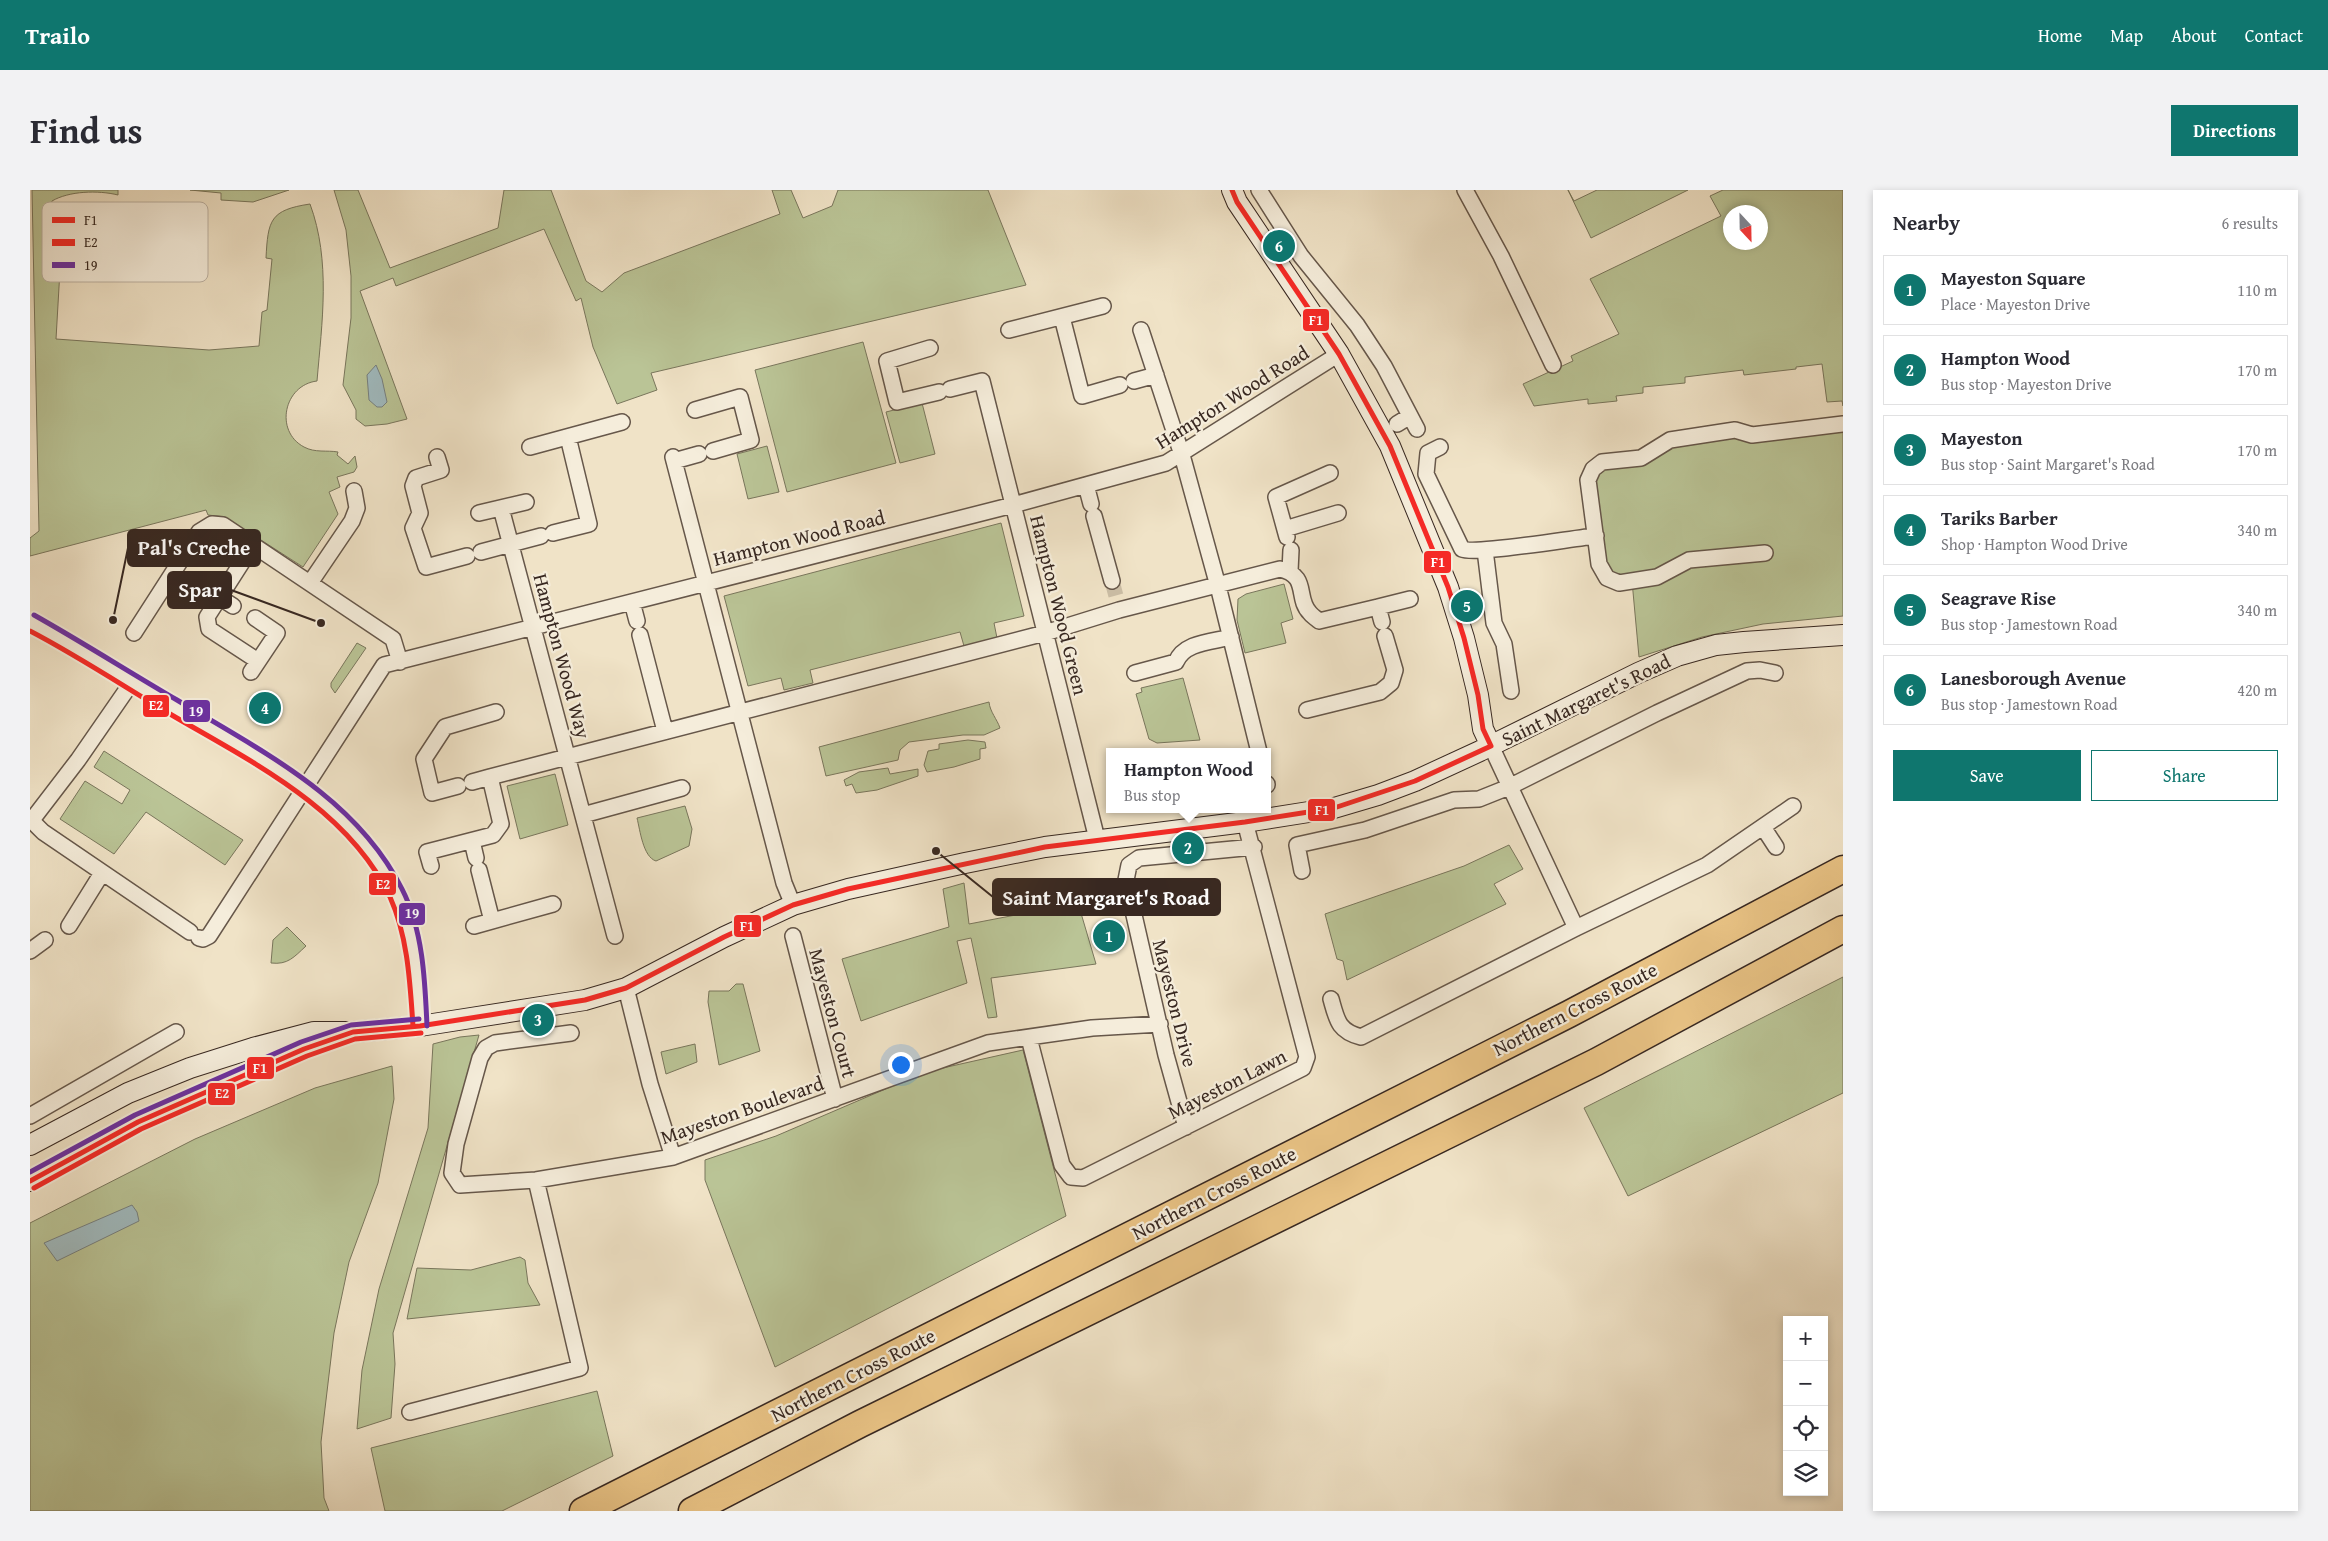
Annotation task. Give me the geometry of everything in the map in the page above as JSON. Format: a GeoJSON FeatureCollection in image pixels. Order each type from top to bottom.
{"type":"FeatureCollection","features":[{"type":"Feature","properties":{"kind":"highway","name":"Northern Cross Route"},"geometry":{"type":"LineString","coordinates":[[583,1511],[1569,1014],[1843,870]]}},
{"type":"Feature","properties":{"kind":"highway"},"geometry":{"type":"LineString","coordinates":[[692,1511],[860,1424],[1596,1062],[1843,929]]}},
{"type":"Feature","properties":{"kind":"main road"},"geometry":{"type":"LineString","coordinates":[[1232,190],[1237,202],[1340,354],[1390,446],[1448,587],[1464,638],[1478,695],[1483,728],[1491,746]]}},
{"type":"Feature","properties":{"kind":"main road","name":"Saint Margaret's Road"},"geometry":{"type":"LineString","coordinates":[[30,1145],[139,1089],[190,1068],[253,1048],[314,1032],[353,1032],[420,1026],[585,1000],[626,988],[724,937],[793,905],[848,889],[965,863],[1097,839],[1245,822],[1334,808],[1378,795],[1491,746],[1638,673],[1677,656],[1716,645],[1843,635]]}},
{"type":"Feature","properties":{"kind":"main road","name":"Saint Margaret's Road"},"geometry":{"type":"LineString","coordinates":[[30,1181],[152,1117],[304,1049],[353,1032]]}},
{"type":"Feature","properties":{"kind":"main road"},"geometry":{"type":"LineString","coordinates":[[139,1089],[152,1117]]}},
{"type":"Feature","properties":{"kind":"street"},"geometry":{"type":"LineString","coordinates":[[1465,190],[1501,256],[1553,365]]}},
{"type":"Feature","properties":{"kind":"street"},"geometry":{"type":"LineString","coordinates":[[1263,192],[1301,256],[1356,325],[1384,366],[1414,423],[1397,424]]}},
{"type":"Feature","properties":{"kind":"street"},"geometry":{"type":"LineString","coordinates":[[1009,330],[1103,306]]}},
{"type":"Feature","properties":{"kind":"street"},"geometry":{"type":"LineString","coordinates":[[1062,317],[1082,396],[1156,375]]}},
{"type":"Feature","properties":{"kind":"street"},"geometry":{"type":"LineString","coordinates":[[1141,330],[1182,455],[1218,586],[1258,748]]}},
{"type":"Feature","properties":{"kind":"street","name":"Hampton Wood Green"},"geometry":{"type":"LineString","coordinates":[[930,348],[887,361],[897,402],[982,381],[1097,839]]}},
{"type":"Feature","properties":{"kind":"street","name":"Hampton Wood Road"},"geometry":{"type":"LineString","coordinates":[[102,873],[203,939],[209,936],[384,665],[1013,505],[1166,463],[1182,455],[1340,354]]}},
{"type":"Feature","properties":{"kind":"street"},"geometry":{"type":"LineString","coordinates":[[695,410],[740,397],[751,440],[706,453],[673,459],[784,883],[793,905]]}},
{"type":"Feature","properties":{"kind":"street"},"geometry":{"type":"LineString","coordinates":[[530,447],[622,422]]}},
{"type":"Feature","properties":{"kind":"street"},"geometry":{"type":"LineString","coordinates":[[1765,553],[1689,560],[1657,577],[1618,583],[1606,578],[1599,564],[1588,480],[1592,469],[1602,462],[1642,458],[1670,440],[1735,430],[1752,434],[1843,424]]}},
{"type":"Feature","properties":{"kind":"street"},"geometry":{"type":"LineString","coordinates":[[437,457],[441,470],[416,478],[413,486],[420,513],[413,528],[426,567],[590,524],[568,436]]}},
{"type":"Feature","properties":{"kind":"street"},"geometry":{"type":"LineString","coordinates":[[1440,446],[1428,453],[1426,474],[1459,546],[1467,551],[1596,536]]}},
{"type":"Feature","properties":{"kind":"street"},"geometry":{"type":"LineString","coordinates":[[1290,571],[1288,538],[1276,497],[1330,473]]}},
{"type":"Feature","properties":{"kind":"street"},"geometry":{"type":"LineString","coordinates":[[1086,485],[1115,596]]}},
{"type":"Feature","properties":{"kind":"street"},"geometry":{"type":"LineString","coordinates":[[310,583],[352,521],[357,508],[354,491]]}},
{"type":"Feature","properties":{"kind":"street"},"geometry":{"type":"LineString","coordinates":[[479,514],[526,502]]}},
{"type":"Feature","properties":{"kind":"street","name":"Hampton Wood Way"},"geometry":{"type":"LineString","coordinates":[[501,508],[615,936]]}},
{"type":"Feature","properties":{"kind":"street"},"geometry":{"type":"LineString","coordinates":[[1288,538],[1338,513]]}},
{"type":"Feature","properties":{"kind":"street"},"geometry":{"type":"LineString","coordinates":[[134,633],[199,532],[212,524],[223,525],[393,639],[400,662]]}},
{"type":"Feature","properties":{"kind":"street"},"geometry":{"type":"LineString","coordinates":[[253,545],[206,617],[209,629],[255,667],[277,633],[255,618]]}},
{"type":"Feature","properties":{"kind":"street"},"geometry":{"type":"LineString","coordinates":[[1485,550],[1494,623],[1504,644],[1511,691]]}},
{"type":"Feature","properties":{"kind":"street"},"geometry":{"type":"LineString","coordinates":[[496,712],[445,727],[424,759],[432,793],[665,730],[1045,633],[1115,596],[1218,586],[1280,569],[1290,571],[1299,580],[1308,612],[1319,621],[1410,599]]}},
{"type":"Feature","properties":{"kind":"street"},"geometry":{"type":"LineString","coordinates":[[219,597],[233,606]]}},
{"type":"Feature","properties":{"kind":"street"},"geometry":{"type":"LineString","coordinates":[[632,602],[665,730]]}},
{"type":"Feature","properties":{"kind":"street"},"geometry":{"type":"LineString","coordinates":[[1307,710],[1380,692],[1391,683],[1395,670],[1378,607]]}},
{"type":"Feature","properties":{"kind":"street"},"geometry":{"type":"LineString","coordinates":[[30,622],[252,754],[304,788],[351,828],[376,859],[395,892],[408,926],[415,953],[420,1026]]}},
{"type":"Feature","properties":{"kind":"street"},"geometry":{"type":"LineString","coordinates":[[1135,672],[1176,662],[1179,655],[1186,648],[1231,637]]}},
{"type":"Feature","properties":{"kind":"street"},"geometry":{"type":"LineString","coordinates":[[1302,871],[1297,845],[1364,830],[1454,800],[1479,800],[1509,787],[1656,713],[1747,671],[1760,670],[1775,673]]}},
{"type":"Feature","properties":{"kind":"street"},"geometry":{"type":"LineString","coordinates":[[69,926],[102,873],[43,832],[31,819],[78,760],[132,682]]}},
{"type":"Feature","properties":{"kind":"street"},"geometry":{"type":"LineString","coordinates":[[1491,746],[1576,928]]}},
{"type":"Feature","properties":{"kind":"street"},"geometry":{"type":"LineString","coordinates":[[431,866],[427,852],[492,835],[501,824],[490,777]]}},
{"type":"Feature","properties":{"kind":"street"},"geometry":{"type":"LineString","coordinates":[[583,815],[682,788]]}},
{"type":"Feature","properties":{"kind":"street"},"geometry":{"type":"LineString","coordinates":[[1331,999],[1338,1024],[1347,1034],[1361,1037],[1576,928],[1707,865],[1793,806]]}},
{"type":"Feature","properties":{"kind":"street","name":"Mayeston Lawn"},"geometry":{"type":"LineString","coordinates":[[1028,1038],[1062,1165],[1071,1177],[1083,1178],[1303,1068],[1307,1056],[1254,847],[1245,822]]}},
{"type":"Feature","properties":{"kind":"street"},"geometry":{"type":"LineString","coordinates":[[1763,827],[1776,847]]}},
{"type":"Feature","properties":{"kind":"street"},"geometry":{"type":"LineString","coordinates":[[472,841],[492,922]]}},
{"type":"Feature","properties":{"kind":"street","name":"Mayeston Drive"},"geometry":{"type":"LineString","coordinates":[[1186,1127],[1126,880],[1130,864],[1139,858],[1254,847]]}},
{"type":"Feature","properties":{"kind":"street"},"geometry":{"type":"LineString","coordinates":[[474,926],[553,904]]}},
{"type":"Feature","properties":{"kind":"street","name":"Mayeston Court"},"geometry":{"type":"LineString","coordinates":[[793,936],[835,1099]]}},
{"type":"Feature","properties":{"kind":"street"},"geometry":{"type":"LineString","coordinates":[[30,951],[45,940]]}},
{"type":"Feature","properties":{"kind":"street"},"geometry":{"type":"LineString","coordinates":[[626,988],[650,1084],[673,1157]]}},
{"type":"Feature","properties":{"kind":"street","name":"Mayeston Boulevard"},"geometry":{"type":"LineString","coordinates":[[571,1033],[495,1043],[486,1048],[480,1058],[456,1144],[452,1174],[460,1185],[536,1180],[673,1157],[988,1043],[1092,1028],[1160,1024]]}},
{"type":"Feature","properties":{"kind":"street"},"geometry":{"type":"LineString","coordinates":[[30,1116],[176,1032]]}},
{"type":"Feature","properties":{"kind":"street"},"geometry":{"type":"LineString","coordinates":[[410,1412],[580,1368],[536,1180]]}},
{"type":"Feature","properties":{"kind":"green space"},"geometry":{"type":"Polygon","coordinates":[[[32,190],[118,190],[118,195],[102,192],[84,192],[67,195],[52,202],[42,202],[42,282],[59,282],[56,339],[209,350],[259,346],[262,312],[267,310],[272,259],[266,258],[270,226],[279,214],[297,206],[310,204],[317,226],[323,269],[323,314],[317,381],[306,384],[290,399],[286,420],[295,440],[304,447],[317,451],[338,452],[337,455],[348,464],[355,456],[357,467],[354,472],[337,477],[340,487],[329,492],[338,514],[303,567],[225,517],[208,515],[206,510],[30,556],[30,538],[39,531],[32,190]]]}},
{"type":"Feature","properties":{"kind":"green space"},"geometry":{"type":"Polygon","coordinates":[[[190,190],[289,190],[253,202],[221,200],[221,193],[190,190]]]}},
{"type":"Feature","properties":{"kind":"green space"},"geometry":{"type":"Polygon","coordinates":[[[334,190],[358,190],[390,268],[498,228],[504,190],[551,190],[586,281],[602,292],[624,273],[780,214],[772,190],[791,190],[803,218],[832,206],[838,190],[988,190],[1026,285],[651,373],[657,390],[617,404],[593,347],[581,298],[576,301],[544,229],[396,286],[393,278],[360,291],[407,419],[387,424],[365,426],[356,419],[356,410],[343,385],[351,318],[351,276],[346,230],[334,190]]]}},
{"type":"Feature","properties":{"kind":"green space"},"geometry":{"type":"Polygon","coordinates":[[[1568,190],[1574,201],[1597,190],[1688,190],[1591,238],[1568,190]]]}},
{"type":"Feature","properties":{"kind":"green space"},"geometry":{"type":"Polygon","coordinates":[[[1723,190],[1843,190],[1843,406],[1842,401],[1827,402],[1822,364],[1744,375],[1743,370],[1685,377],[1685,383],[1643,387],[1643,393],[1616,396],[1617,401],[1588,404],[1588,399],[1534,406],[1523,384],[1573,361],[1571,356],[1619,334],[1590,279],[1721,216],[1710,196],[1723,190]]]}},
{"type":"Feature","properties":{"kind":"green space"},"geometry":{"type":"Polygon","coordinates":[[[863,342],[896,463],[787,492],[755,370],[863,342]]]}},
{"type":"Feature","properties":{"kind":"green space"},"geometry":{"type":"Polygon","coordinates":[[[922,403],[935,454],[900,463],[886,412],[922,403]]]}},
{"type":"Feature","properties":{"kind":"green space"},"geometry":{"type":"Polygon","coordinates":[[[1843,423],[1843,616],[1763,624],[1702,637],[1639,657],[1632,581],[1607,578],[1593,469],[1670,441],[1843,423]]]}},
{"type":"Feature","properties":{"kind":"green space"},"geometry":{"type":"Polygon","coordinates":[[[767,446],[779,492],[748,499],[737,454],[767,446]]]}},
{"type":"Feature","properties":{"kind":"green space"},"geometry":{"type":"Polygon","coordinates":[[[1001,523],[1024,616],[994,623],[997,638],[964,646],[960,632],[810,670],[813,683],[784,690],[781,678],[748,686],[724,596],[1001,523]]]}},
{"type":"Feature","properties":{"kind":"green space"},"geometry":{"type":"Polygon","coordinates":[[[1284,584],[1293,619],[1281,623],[1286,643],[1245,653],[1237,620],[1238,599],[1246,594],[1284,584]]]}},
{"type":"Feature","properties":{"kind":"green space"},"geometry":{"type":"Polygon","coordinates":[[[357,643],[366,648],[335,693],[331,683],[357,643]]]}},
{"type":"Feature","properties":{"kind":"green space"},"geometry":{"type":"Polygon","coordinates":[[[1183,678],[1200,740],[1157,743],[1149,739],[1136,694],[1142,692],[1141,688],[1183,678]]]}},
{"type":"Feature","properties":{"kind":"green space"},"geometry":{"type":"Polygon","coordinates":[[[989,702],[1000,728],[984,735],[963,735],[909,742],[900,750],[898,760],[826,776],[819,747],[989,702]]]}},
{"type":"Feature","properties":{"kind":"green space"},"geometry":{"type":"Polygon","coordinates":[[[968,740],[985,742],[986,748],[980,749],[980,759],[954,767],[927,772],[924,765],[928,751],[939,749],[939,744],[968,740]]]}},
{"type":"Feature","properties":{"kind":"green space"},"geometry":{"type":"Polygon","coordinates":[[[104,751],[243,840],[225,865],[146,812],[114,854],[60,819],[85,781],[122,804],[130,790],[94,767],[104,751]]]}},
{"type":"Feature","properties":{"kind":"green space"},"geometry":{"type":"Polygon","coordinates":[[[888,768],[890,774],[918,769],[918,776],[877,790],[856,793],[852,784],[846,786],[844,780],[859,772],[888,768]]]}},
{"type":"Feature","properties":{"kind":"green space"},"geometry":{"type":"Polygon","coordinates":[[[555,774],[568,825],[520,839],[507,786],[555,774]]]}},
{"type":"Feature","properties":{"kind":"green space"},"geometry":{"type":"Polygon","coordinates":[[[685,806],[692,829],[689,846],[656,861],[645,849],[637,818],[685,806]]]}},
{"type":"Feature","properties":{"kind":"green space"},"geometry":{"type":"Polygon","coordinates":[[[1509,845],[1523,869],[1494,884],[1506,904],[1347,980],[1343,961],[1337,959],[1325,914],[1464,866],[1509,845]]]}},
{"type":"Feature","properties":{"kind":"green space"},"geometry":{"type":"Polygon","coordinates":[[[964,883],[969,924],[1078,903],[1096,964],[991,978],[997,1017],[988,1018],[971,938],[957,941],[967,983],[861,1021],[842,959],[949,927],[943,889],[964,883]]]}},
{"type":"Feature","properties":{"kind":"green space"},"geometry":{"type":"Polygon","coordinates":[[[287,927],[306,946],[294,957],[282,963],[271,963],[273,940],[287,927]]]}},
{"type":"Feature","properties":{"kind":"green space"},"geometry":{"type":"Polygon","coordinates":[[[1843,977],[1843,1093],[1628,1196],[1584,1108],[1843,977]]]}},
{"type":"Feature","properties":{"kind":"green space"},"geometry":{"type":"Polygon","coordinates":[[[736,984],[743,984],[760,1051],[719,1065],[708,1002],[709,991],[729,991],[736,984]]]}},
{"type":"Feature","properties":{"kind":"green space"},"geometry":{"type":"Polygon","coordinates":[[[479,1035],[393,1333],[395,1364],[391,1418],[357,1429],[362,1370],[379,1289],[428,1128],[433,1044],[460,1037],[479,1035]]]}},
{"type":"Feature","properties":{"kind":"green space"},"geometry":{"type":"Polygon","coordinates":[[[695,1044],[697,1062],[666,1074],[661,1052],[695,1044]]]}},
{"type":"Feature","properties":{"kind":"green space"},"geometry":{"type":"Polygon","coordinates":[[[1023,1050],[1066,1216],[775,1367],[705,1180],[705,1160],[776,1136],[925,1072],[1023,1050]]]}},
{"type":"Feature","properties":{"kind":"green space"},"geometry":{"type":"Polygon","coordinates":[[[392,1066],[394,1099],[378,1183],[349,1262],[334,1333],[321,1442],[324,1498],[329,1511],[30,1511],[30,1223],[195,1139],[315,1088],[392,1066]]]}},
{"type":"Feature","properties":{"kind":"green space"},"geometry":{"type":"Polygon","coordinates":[[[520,1257],[525,1260],[528,1283],[540,1305],[407,1319],[417,1268],[471,1270],[520,1257]]]}},
{"type":"Feature","properties":{"kind":"green space"},"geometry":{"type":"Polygon","coordinates":[[[597,1391],[613,1456],[502,1511],[385,1511],[371,1448],[597,1391]]]}},
{"type":"Feature","properties":{"kind":"water"},"geometry":{"type":"Polygon","coordinates":[[[376,365],[382,379],[387,402],[382,407],[377,407],[369,400],[367,375],[376,365]]]}},
{"type":"Feature","properties":{"kind":"water"},"geometry":{"type":"Polygon","coordinates":[[[132,1205],[137,1212],[139,1221],[57,1261],[44,1243],[132,1205]]]}},
{"type":"Feature","properties":{"kind":"tunnel"},"geometry":{"type":"LineString","coordinates":[[1112,581],[1116,596]]}},
{"type":"Feature","properties":{"kind":"transit line","name":"F1"},"geometry":{"type":"LineString","coordinates":[[1232,190],[1237,202],[1339,354],[1390,446],[1448,587],[1464,638],[1478,695],[1483,729],[1491,746]]}},
{"type":"Feature","properties":{"kind":"transit line","name":"19"},"geometry":{"type":"LineString","coordinates":[[34,615],[273,758],[333,802],[359,828],[383,857],[409,905],[419,938],[422,956],[427,1026]]}},
{"type":"Feature","properties":{"kind":"transit line","name":"E2"},"geometry":{"type":"LineString","coordinates":[[30,631],[264,769],[323,812],[349,837],[372,866],[390,897],[396,912],[407,960],[413,1026]]}},
{"type":"Feature","properties":{"kind":"transit line","name":"F1"},"geometry":{"type":"LineString","coordinates":[[30,1181],[138,1122],[304,1049],[353,1032],[420,1026],[585,1000],[626,988],[724,937],[793,905],[848,889],[1045,847],[1245,822],[1334,808],[1415,781],[1491,746]]}},
{"type":"Feature","properties":{"kind":"transit line","name":"19"},"geometry":{"type":"LineString","coordinates":[[30,1172],[135,1115],[301,1042],[351,1025],[419,1019]]}},
{"type":"Feature","properties":{"kind":"transit line","name":"E2"},"geometry":{"type":"LineString","coordinates":[[34,1188],[141,1129],[307,1056],[355,1039],[421,1033]]}},
{"type":"Feature","properties":{"kind":"place","name":"Lanesborough Avenue"},"geometry":{"type":"Point","coordinates":[1279,246]}},
{"type":"Feature","properties":{"kind":"place","name":"Seagrave Rise"},"geometry":{"type":"Point","coordinates":[1467,606]}},
{"type":"Feature","properties":{"kind":"place","name":"Pal's Creche"},"geometry":{"type":"Point","coordinates":[113,620]}},
{"type":"Feature","properties":{"kind":"place","name":"Spar"},"geometry":{"type":"Point","coordinates":[321,623]}},
{"type":"Feature","properties":{"kind":"place","name":"Tariks Barber"},"geometry":{"type":"Point","coordinates":[265,708]}},
{"type":"Feature","properties":{"kind":"place","name":"Hampton Wood"},"geometry":{"type":"Point","coordinates":[1188,848]}},
{"type":"Feature","properties":{"kind":"place","name":"Saint Margaret's Road"},"geometry":{"type":"Point","coordinates":[936,851]}},
{"type":"Feature","properties":{"kind":"place","name":"Mayeston Square"},"geometry":{"type":"Point","coordinates":[1109,936]}},
{"type":"Feature","properties":{"kind":"place","name":"Mayeston"},"geometry":{"type":"Point","coordinates":[538,1020]}}]}
